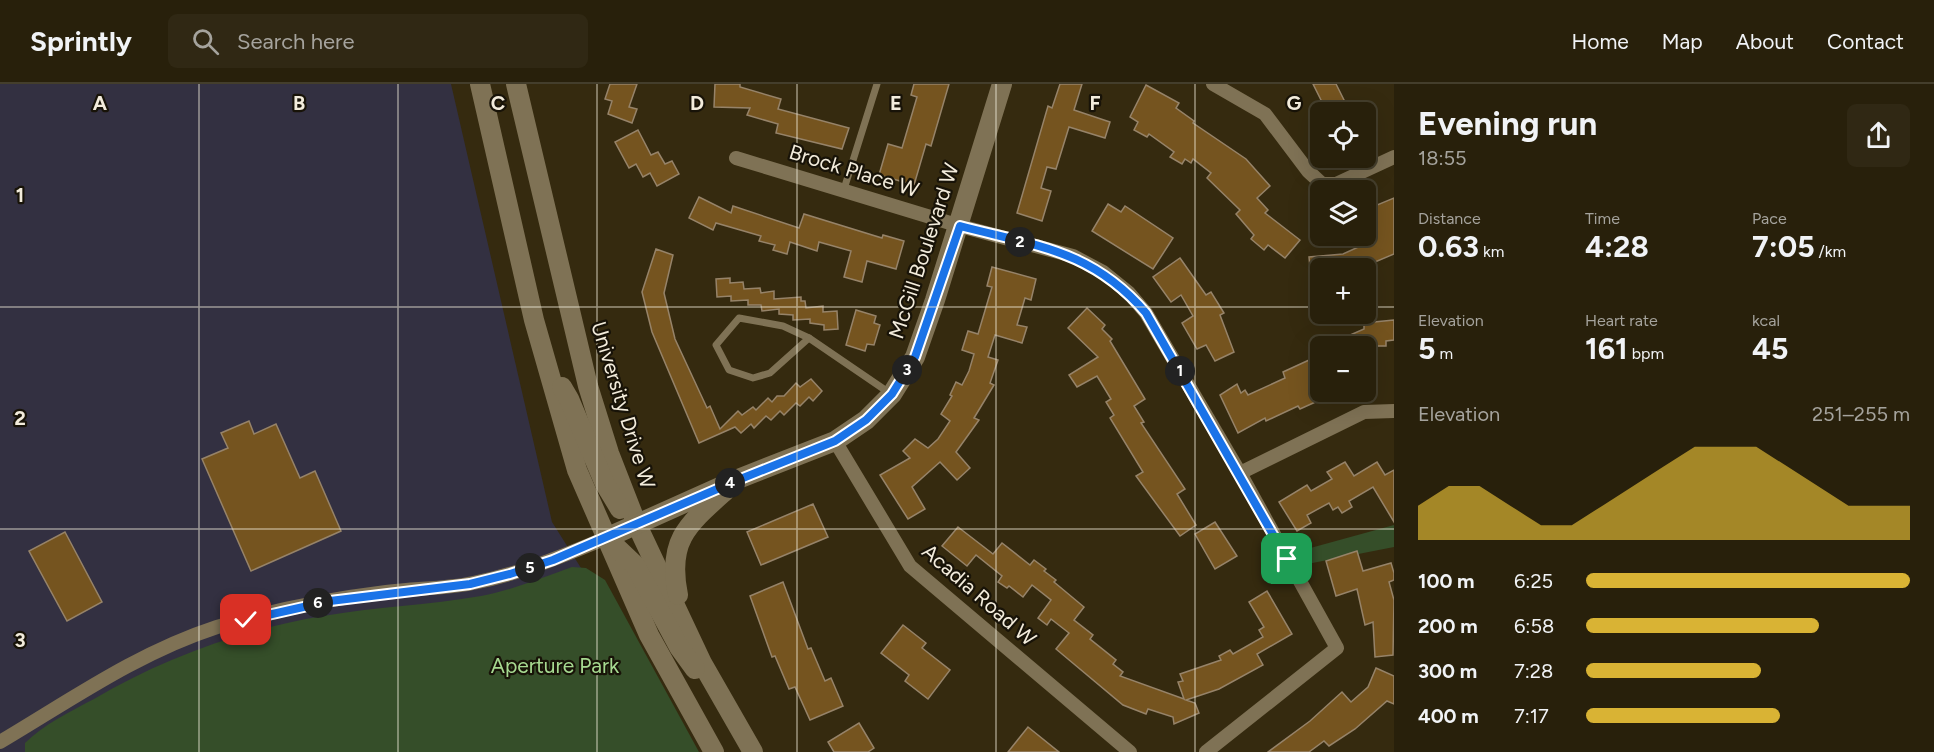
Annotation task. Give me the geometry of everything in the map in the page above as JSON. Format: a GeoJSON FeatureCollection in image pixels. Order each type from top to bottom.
{"type":"FeatureCollection","features":[{"type":"Feature","properties":{"kind":"main road"},"geometry":{"type":"LineString","coordinates":[[480,84],[547,365],[578,470],[649,635],[714,752]]}},
{"type":"Feature","properties":{"kind":"main road","name":"University Drive W"},"geometry":{"type":"LineString","coordinates":[[516,84],[588,386],[609,453],[637,525],[684,624],[748,745]]}},
{"type":"Feature","properties":{"kind":"main road","name":"McGill Boulevard W"},"geometry":{"type":"LineString","coordinates":[[606,538],[738,480],[835,441],[866,420],[892,394],[915,357],[960,226],[1002,84]]}},
{"type":"Feature","properties":{"kind":"main road"},"geometry":{"type":"LineString","coordinates":[[547,365],[569,399],[605,484],[625,519],[637,525]]}},
{"type":"Feature","properties":{"kind":"main road"},"geometry":{"type":"LineString","coordinates":[[684,624],[674,578],[673,563],[676,548],[697,516],[738,480]]}},
{"type":"Feature","properties":{"kind":"main road"},"geometry":{"type":"LineString","coordinates":[[606,538],[634,565],[679,647],[748,745]]}},
{"type":"Feature","properties":{"kind":"street"},"geometry":{"type":"LineString","coordinates":[[1213,84],[1265,114],[1308,171],[1322,184],[1336,184],[1394,157]]}},
{"type":"Feature","properties":{"kind":"street","name":"Brock Place W"},"geometry":{"type":"LineString","coordinates":[[736,158],[960,226],[1073,256],[1103,272],[1129,293],[1146,313],[1240,473],[1336,648],[1206,752]]}},
{"type":"Feature","properties":{"kind":"street"},"geometry":{"type":"LineString","coordinates":[[1240,473],[1364,412],[1394,411]]}},
{"type":"Feature","properties":{"kind":"street","name":"Acadia Road W"},"geometry":{"type":"LineString","coordinates":[[835,441],[910,566],[1130,752]]}},
{"type":"Feature","properties":{"kind":"street"},"geometry":{"type":"LineString","coordinates":[[12,752],[2,741],[88,686],[172,644],[217,627],[285,609],[330,601],[490,579],[553,560],[606,538]]}},
{"type":"Feature","properties":{"kind":"lane"},"geometry":{"type":"LineString","coordinates":[[844,189],[877,84]]}},
{"type":"Feature","properties":{"kind":"lane"},"geometry":{"type":"LineString","coordinates":[[809,338],[770,373],[753,378],[729,370],[716,345],[739,318],[783,326],[809,338],[892,394]]}},
{"type":"Feature","properties":{"kind":"shaded area"},"geometry":{"type":"Polygon","coordinates":[[[0,84],[451,84],[552,522],[697,752],[0,752],[0,84]]]}},
{"type":"Feature","properties":{"kind":"green space"},"geometry":{"type":"Polygon","coordinates":[[[1394,525],[1394,547],[1292,567],[1285,555],[1394,525]]]}},
{"type":"Feature","properties":{"kind":"green space","name":"Aperture Park"},"geometry":{"type":"Polygon","coordinates":[[[572,567],[586,568],[605,580],[699,752],[25,752],[25,743],[40,730],[120,684],[176,658],[234,637],[323,616],[493,593],[572,567]]]}},
{"type":"Feature","properties":{"kind":"building"},"geometry":{"type":"Polygon","coordinates":[[[610,84],[637,84],[629,107],[637,109],[632,123],[608,114],[612,101],[605,99],[610,84]]]}},
{"type":"Feature","properties":{"kind":"building"},"geometry":{"type":"Polygon","coordinates":[[[715,84],[740,84],[740,87],[781,99],[778,109],[849,128],[842,149],[776,133],[778,124],[747,115],[750,108],[714,107],[715,84]]]}},
{"type":"Feature","properties":{"kind":"building"},"geometry":{"type":"Polygon","coordinates":[[[914,84],[949,84],[931,146],[926,144],[914,185],[879,175],[888,144],[902,148],[917,97],[911,95],[914,84]]]}},
{"type":"Feature","properties":{"kind":"building"},"geometry":{"type":"Polygon","coordinates":[[[1060,84],[1082,84],[1074,110],[1110,122],[1105,138],[1069,127],[1056,169],[1047,167],[1041,188],[1051,191],[1042,221],[1017,213],[1048,106],[1052,108],[1060,84]]]}},
{"type":"Feature","properties":{"kind":"building"},"geometry":{"type":"Polygon","coordinates":[[[1313,84],[1336,84],[1345,102],[1322,102],[1313,84]]]}},
{"type":"Feature","properties":{"kind":"building"},"geometry":{"type":"Polygon","coordinates":[[[1146,85],[1179,103],[1176,108],[1194,121],[1193,123],[1246,159],[1270,186],[1257,198],[1268,210],[1265,213],[1300,240],[1285,258],[1268,245],[1264,250],[1251,239],[1254,235],[1236,214],[1240,210],[1207,178],[1211,173],[1193,159],[1191,163],[1185,159],[1182,164],[1170,157],[1174,152],[1149,134],[1147,137],[1134,130],[1138,122],[1130,117],[1146,85]]]}},
{"type":"Feature","properties":{"kind":"building"},"geometry":{"type":"Polygon","coordinates":[[[638,130],[651,155],[658,152],[665,164],[672,161],[679,174],[657,186],[650,173],[643,177],[636,164],[629,168],[615,142],[638,130]]]}},
{"type":"Feature","properties":{"kind":"building"},"geometry":{"type":"Polygon","coordinates":[[[699,197],[731,213],[733,206],[799,228],[804,214],[882,238],[883,235],[904,241],[896,269],[867,261],[862,282],[844,277],[851,251],[819,242],[817,251],[790,242],[787,254],[773,250],[775,245],[759,241],[761,236],[716,223],[713,230],[689,218],[699,197]]]}},
{"type":"Feature","properties":{"kind":"building"},"geometry":{"type":"Polygon","coordinates":[[[1394,198],[1394,254],[1376,262],[1376,258],[1310,258],[1310,268],[1309,257],[1343,254],[1361,246],[1376,246],[1376,205],[1394,198]]]}},
{"type":"Feature","properties":{"kind":"building"},"geometry":{"type":"Polygon","coordinates":[[[1108,204],[1121,212],[1125,206],[1173,238],[1153,269],[1092,231],[1108,204]]]}},
{"type":"Feature","properties":{"kind":"building"},"geometry":{"type":"Polygon","coordinates":[[[656,249],[673,255],[664,293],[675,339],[707,408],[710,406],[720,429],[738,411],[742,415],[753,407],[756,410],[768,398],[772,402],[777,396],[784,396],[796,383],[800,387],[811,379],[822,391],[813,401],[809,397],[800,406],[796,403],[784,415],[780,411],[771,420],[766,416],[754,428],[751,424],[741,433],[735,427],[699,443],[652,332],[642,292],[656,249]]]}},
{"type":"Feature","properties":{"kind":"building"},"geometry":{"type":"Polygon","coordinates":[[[1180,258],[1206,295],[1211,292],[1224,313],[1220,315],[1234,352],[1215,361],[1206,345],[1197,349],[1182,323],[1193,316],[1181,295],[1171,302],[1153,277],[1180,258]]]}},
{"type":"Feature","properties":{"kind":"building"},"geometry":{"type":"Polygon","coordinates":[[[992,267],[1036,279],[1031,300],[1025,298],[1017,325],[1027,327],[1022,343],[995,335],[988,357],[998,360],[990,383],[994,385],[974,418],[979,420],[956,452],[970,468],[957,480],[940,462],[912,487],[925,509],[908,519],[880,475],[910,458],[903,451],[915,439],[928,448],[938,439],[950,421],[941,414],[952,396],[950,395],[956,382],[962,385],[969,371],[974,354],[962,350],[968,331],[978,334],[992,287],[987,286],[992,267]]]}},
{"type":"Feature","properties":{"kind":"building"},"geometry":{"type":"Polygon","coordinates":[[[730,278],[730,283],[743,282],[744,289],[760,288],[761,293],[774,291],[774,299],[801,297],[801,301],[805,301],[806,308],[823,306],[823,312],[837,311],[838,329],[824,330],[824,325],[810,323],[810,319],[793,320],[793,315],[779,314],[779,309],[762,311],[761,305],[748,305],[748,300],[731,301],[731,296],[717,297],[716,279],[730,278]]]}},
{"type":"Feature","properties":{"kind":"building"},"geometry":{"type":"Polygon","coordinates":[[[1087,308],[1105,325],[1102,329],[1112,339],[1110,341],[1145,399],[1134,406],[1144,422],[1141,423],[1185,489],[1177,494],[1196,525],[1180,536],[1136,476],[1143,472],[1110,418],[1114,415],[1106,402],[1111,399],[1097,376],[1077,387],[1069,375],[1098,357],[1068,328],[1087,308]]]}},
{"type":"Feature","properties":{"kind":"building"},"geometry":{"type":"Polygon","coordinates":[[[856,310],[876,316],[874,323],[880,325],[874,345],[867,344],[865,351],[846,345],[856,310]]]}},
{"type":"Feature","properties":{"kind":"building"},"geometry":{"type":"Polygon","coordinates":[[[1394,320],[1394,340],[1386,341],[1386,346],[1376,346],[1376,336],[1348,336],[1364,329],[1364,324],[1376,324],[1376,322],[1394,320]]]}},
{"type":"Feature","properties":{"kind":"building"},"geometry":{"type":"Polygon","coordinates":[[[1310,360],[1310,402],[1316,402],[1300,409],[1298,406],[1266,421],[1265,418],[1238,433],[1220,395],[1237,384],[1241,393],[1245,390],[1248,395],[1285,378],[1283,372],[1310,360]]]}},
{"type":"Feature","properties":{"kind":"building"},"geometry":{"type":"Polygon","coordinates":[[[249,421],[254,434],[276,424],[300,478],[315,471],[341,531],[251,571],[202,459],[228,448],[221,433],[249,421]]]}},
{"type":"Feature","properties":{"kind":"building"},"geometry":{"type":"Polygon","coordinates":[[[1345,462],[1354,476],[1377,462],[1385,475],[1394,470],[1394,522],[1373,487],[1349,501],[1352,507],[1342,513],[1338,507],[1333,510],[1329,503],[1307,515],[1311,523],[1297,531],[1279,502],[1307,485],[1311,491],[1332,479],[1327,472],[1345,462]]]}},
{"type":"Feature","properties":{"kind":"building"},"geometry":{"type":"Polygon","coordinates":[[[813,504],[828,537],[761,565],[747,532],[813,504]]]}},
{"type":"Feature","properties":{"kind":"building"},"geometry":{"type":"Polygon","coordinates":[[[1215,522],[1237,556],[1215,569],[1195,534],[1215,522]]]}},
{"type":"Feature","properties":{"kind":"building"},"geometry":{"type":"Polygon","coordinates":[[[958,527],[993,554],[1002,543],[1030,565],[1034,560],[1046,569],[1044,571],[1056,580],[1054,582],[1084,607],[1074,620],[1093,635],[1090,639],[1116,660],[1113,664],[1123,672],[1120,676],[1184,699],[1178,682],[1183,681],[1180,674],[1221,660],[1219,656],[1230,650],[1233,654],[1263,637],[1259,630],[1264,627],[1249,602],[1267,591],[1292,634],[1257,654],[1263,665],[1219,689],[1186,700],[1195,703],[1199,713],[1174,724],[1173,717],[1148,709],[1146,714],[1123,705],[1056,649],[1069,633],[1051,619],[1047,625],[1038,618],[1051,600],[1032,585],[1023,597],[1009,586],[1007,588],[998,582],[1002,576],[976,555],[967,566],[942,546],[958,527]]]}},
{"type":"Feature","properties":{"kind":"building"},"geometry":{"type":"Polygon","coordinates":[[[65,532],[102,602],[67,621],[29,551],[65,532]]]}},
{"type":"Feature","properties":{"kind":"building"},"geometry":{"type":"Polygon","coordinates":[[[1357,551],[1363,571],[1391,563],[1394,573],[1394,580],[1389,582],[1394,600],[1393,655],[1375,657],[1373,622],[1365,625],[1357,589],[1336,596],[1326,561],[1357,551]]]}},
{"type":"Feature","properties":{"kind":"building"},"geometry":{"type":"Polygon","coordinates":[[[783,582],[808,649],[811,648],[825,681],[831,678],[843,706],[810,720],[795,687],[789,689],[775,656],[772,657],[750,596],[783,582]]]}},
{"type":"Feature","properties":{"kind":"building"},"geometry":{"type":"Polygon","coordinates":[[[903,625],[926,643],[922,648],[950,670],[928,699],[905,681],[909,675],[881,653],[903,625]]]}},
{"type":"Feature","properties":{"kind":"building"},"geometry":{"type":"Polygon","coordinates":[[[1376,668],[1394,676],[1394,704],[1387,701],[1355,729],[1329,746],[1324,741],[1309,752],[1268,752],[1310,721],[1342,692],[1351,702],[1368,687],[1376,668]]]}},
{"type":"Feature","properties":{"kind":"building"},"geometry":{"type":"Polygon","coordinates":[[[859,723],[874,748],[868,752],[834,752],[828,742],[859,723]]]}},
{"type":"Feature","properties":{"kind":"building"},"geometry":{"type":"Polygon","coordinates":[[[1028,727],[1059,752],[1008,752],[1028,727]]]}},
{"type":"Feature","properties":{"kind":"route"},"geometry":{"type":"LineString","coordinates":[[246,620],[285,609],[330,601],[387,592],[470,584],[510,574],[553,560],[835,441],[866,420],[892,394],[915,357],[960,226],[1073,256],[1103,272],[1129,293],[1146,313],[1240,473],[1287,559]]}}]}
